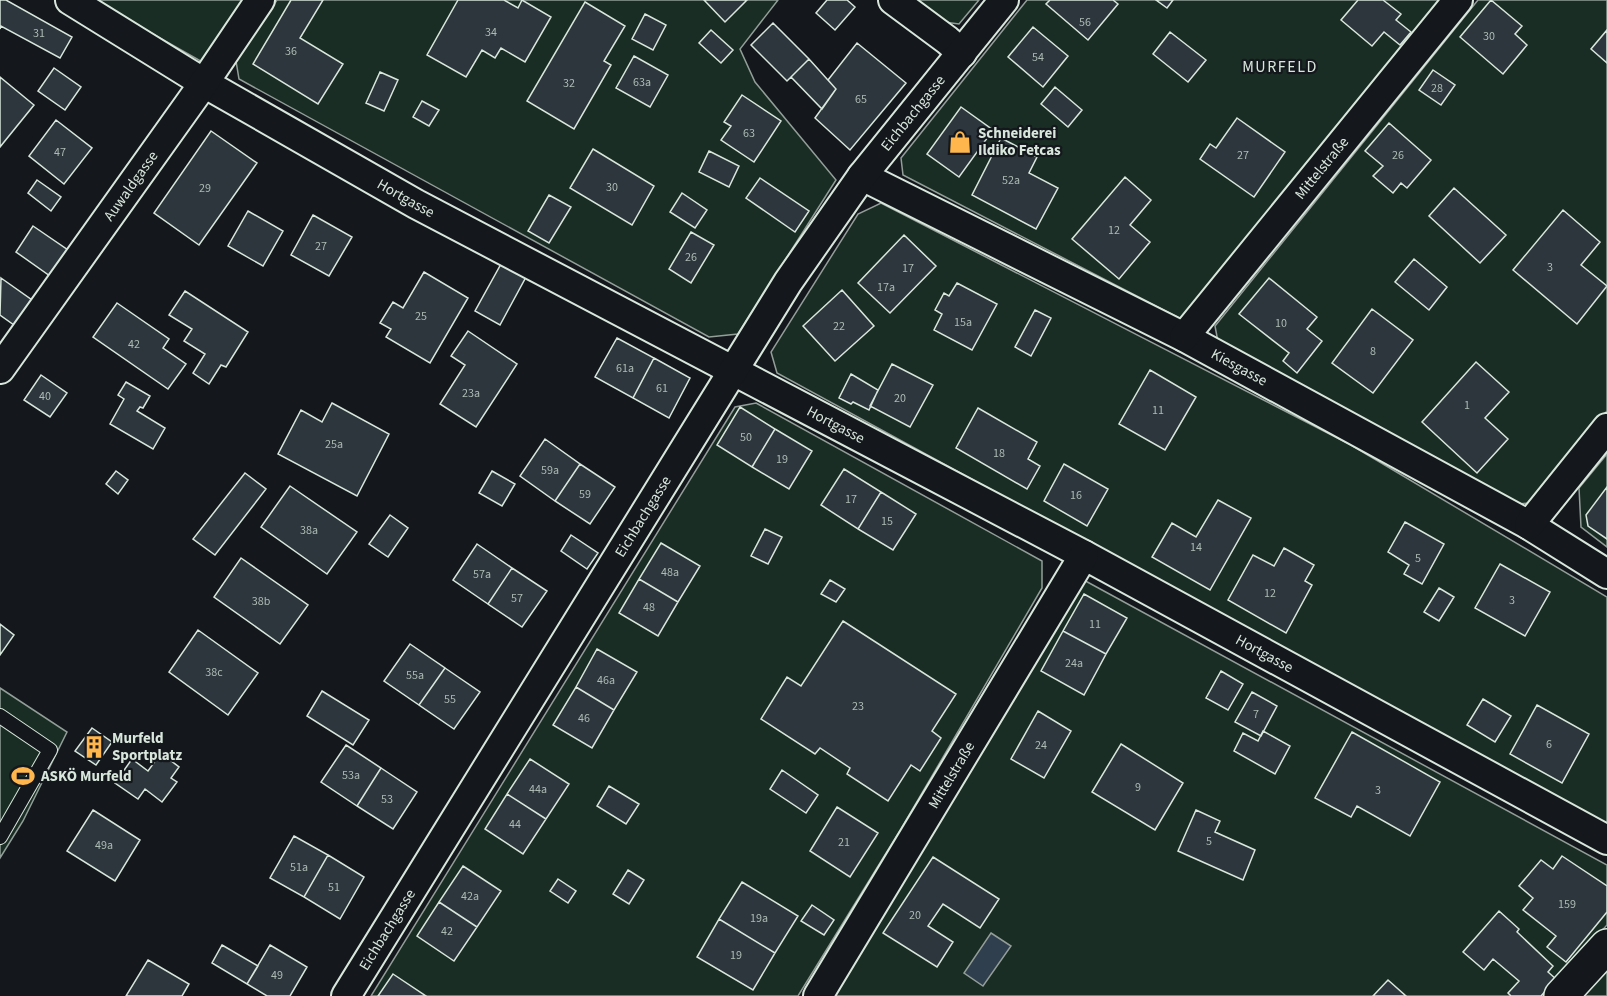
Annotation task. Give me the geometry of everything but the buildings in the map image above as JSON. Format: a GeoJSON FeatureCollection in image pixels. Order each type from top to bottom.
{"type":"FeatureCollection","features":[{"type":"Feature","properties":{"kind":"street","name":"Hortgasse"},"geometry":{"type":"LineString","coordinates":[[70,0],[204,82],[416,204],[1083,555],[1607,840]]}},
{"type":"Feature","properties":{"kind":"street","name":"Auwaldgasse"},"geometry":{"type":"LineString","coordinates":[[0,369],[260,0]]}},
{"type":"Feature","properties":{"kind":"street"},"geometry":{"type":"LineString","coordinates":[[893,0],[962,53]]}},
{"type":"Feature","properties":{"kind":"street","name":"Eichbachgasse"},"geometry":{"type":"LineString","coordinates":[[346,996],[788,282],[862,176],[1004,0]]}},
{"type":"Feature","properties":{"kind":"street","name":"Mittelstraße"},"geometry":{"type":"LineString","coordinates":[[1184,337],[1458,0]]}},
{"type":"Feature","properties":{"kind":"street","name":"Kiesgasse"},"geometry":{"type":"LineString","coordinates":[[862,176],[1184,337],[1529,525],[1607,574]]}},
{"type":"Feature","properties":{"kind":"street"},"geometry":{"type":"LineString","coordinates":[[1529,525],[1607,428]]}},
{"type":"Feature","properties":{"kind":"street","name":"Mittelstraße"},"geometry":{"type":"LineString","coordinates":[[818,996],[1083,555]]}},
{"type":"Feature","properties":{"kind":"street"},"geometry":{"type":"LineString","coordinates":[[1561,996],[1607,946]]}},
{"type":"Feature","properties":{"kind":"lane"},"geometry":{"type":"LineString","coordinates":[[0,716],[50,750],[0,837]]}},
{"type":"Feature","properties":{"kind":"green space"},"geometry":{"type":"Polygon","coordinates":[[[93,0],[246,0],[204,63],[93,0]]]}},
{"type":"Feature","properties":{"kind":"green space"},"geometry":{"type":"Polygon","coordinates":[[[277,0],[778,0],[740,49],[755,82],[836,180],[738,334],[709,337],[239,79],[236,61],[277,0]]]}},
{"type":"Feature","properties":{"kind":"green space"},"geometry":{"type":"Polygon","coordinates":[[[914,0],[979,0],[959,24],[944,22],[914,0]]]}},
{"type":"Feature","properties":{"kind":"green space"},"geometry":{"type":"Polygon","coordinates":[[[1027,0],[1441,0],[1183,320],[903,175],[901,158],[1027,0]]]}},
{"type":"Feature","properties":{"kind":"green space"},"geometry":{"type":"Polygon","coordinates":[[[1478,0],[1607,0],[1607,411],[1530,503],[1508,505],[1387,431],[1218,342],[1215,326],[1478,0]]]}},
{"type":"Feature","properties":{"kind":"green space"},"geometry":{"type":"Polygon","coordinates":[[[881,203],[1351,445],[1607,597],[1607,825],[777,373],[771,352],[858,214],[881,203]]]}},
{"type":"Feature","properties":{"kind":"green space"},"geometry":{"type":"Polygon","coordinates":[[[756,403],[1042,561],[1042,588],[901,829],[798,996],[371,996],[735,407],[756,403]]]}},
{"type":"Feature","properties":{"kind":"green space"},"geometry":{"type":"Polygon","coordinates":[[[1607,454],[1607,547],[1581,527],[1579,488],[1607,454]]]}},
{"type":"Feature","properties":{"kind":"green space"},"geometry":{"type":"Polygon","coordinates":[[[1080,578],[1607,865],[1607,925],[1543,996],[833,996],[1080,578]]]}},
{"type":"Feature","properties":{"kind":"green space","name":"ASKÖ Murfeld"},"geometry":{"type":"Polygon","coordinates":[[[0,688],[67,732],[23,821],[0,858],[0,688]]]}},
{"type":"Feature","properties":{"kind":"green space"},"geometry":{"type":"Polygon","coordinates":[[[1607,970],[1607,996],[1582,996],[1607,970]]]}},
{"type":"Feature","properties":{"kind":"water"},"geometry":{"type":"Polygon","coordinates":[[[991,933],[1011,946],[983,986],[964,973],[991,933]]]}},
{"type":"Feature","properties":{"kind":"place","name":"Schneiderei Ildiko Fetcas"},"geometry":{"type":"Point","coordinates":[960,142]}},
{"type":"Feature","properties":{"kind":"place","name":"Murfeld Sportplatz"},"geometry":{"type":"Point","coordinates":[94,747]}},
{"type":"Feature","properties":{"kind":"place","name":"ASKÖ Murfeld"},"geometry":{"type":"Point","coordinates":[23,776]}},
{"type":"Feature","properties":{"kind":"district","name":"MURFELD"},"geometry":{"type":"Point","coordinates":[1280,66]}}]}
